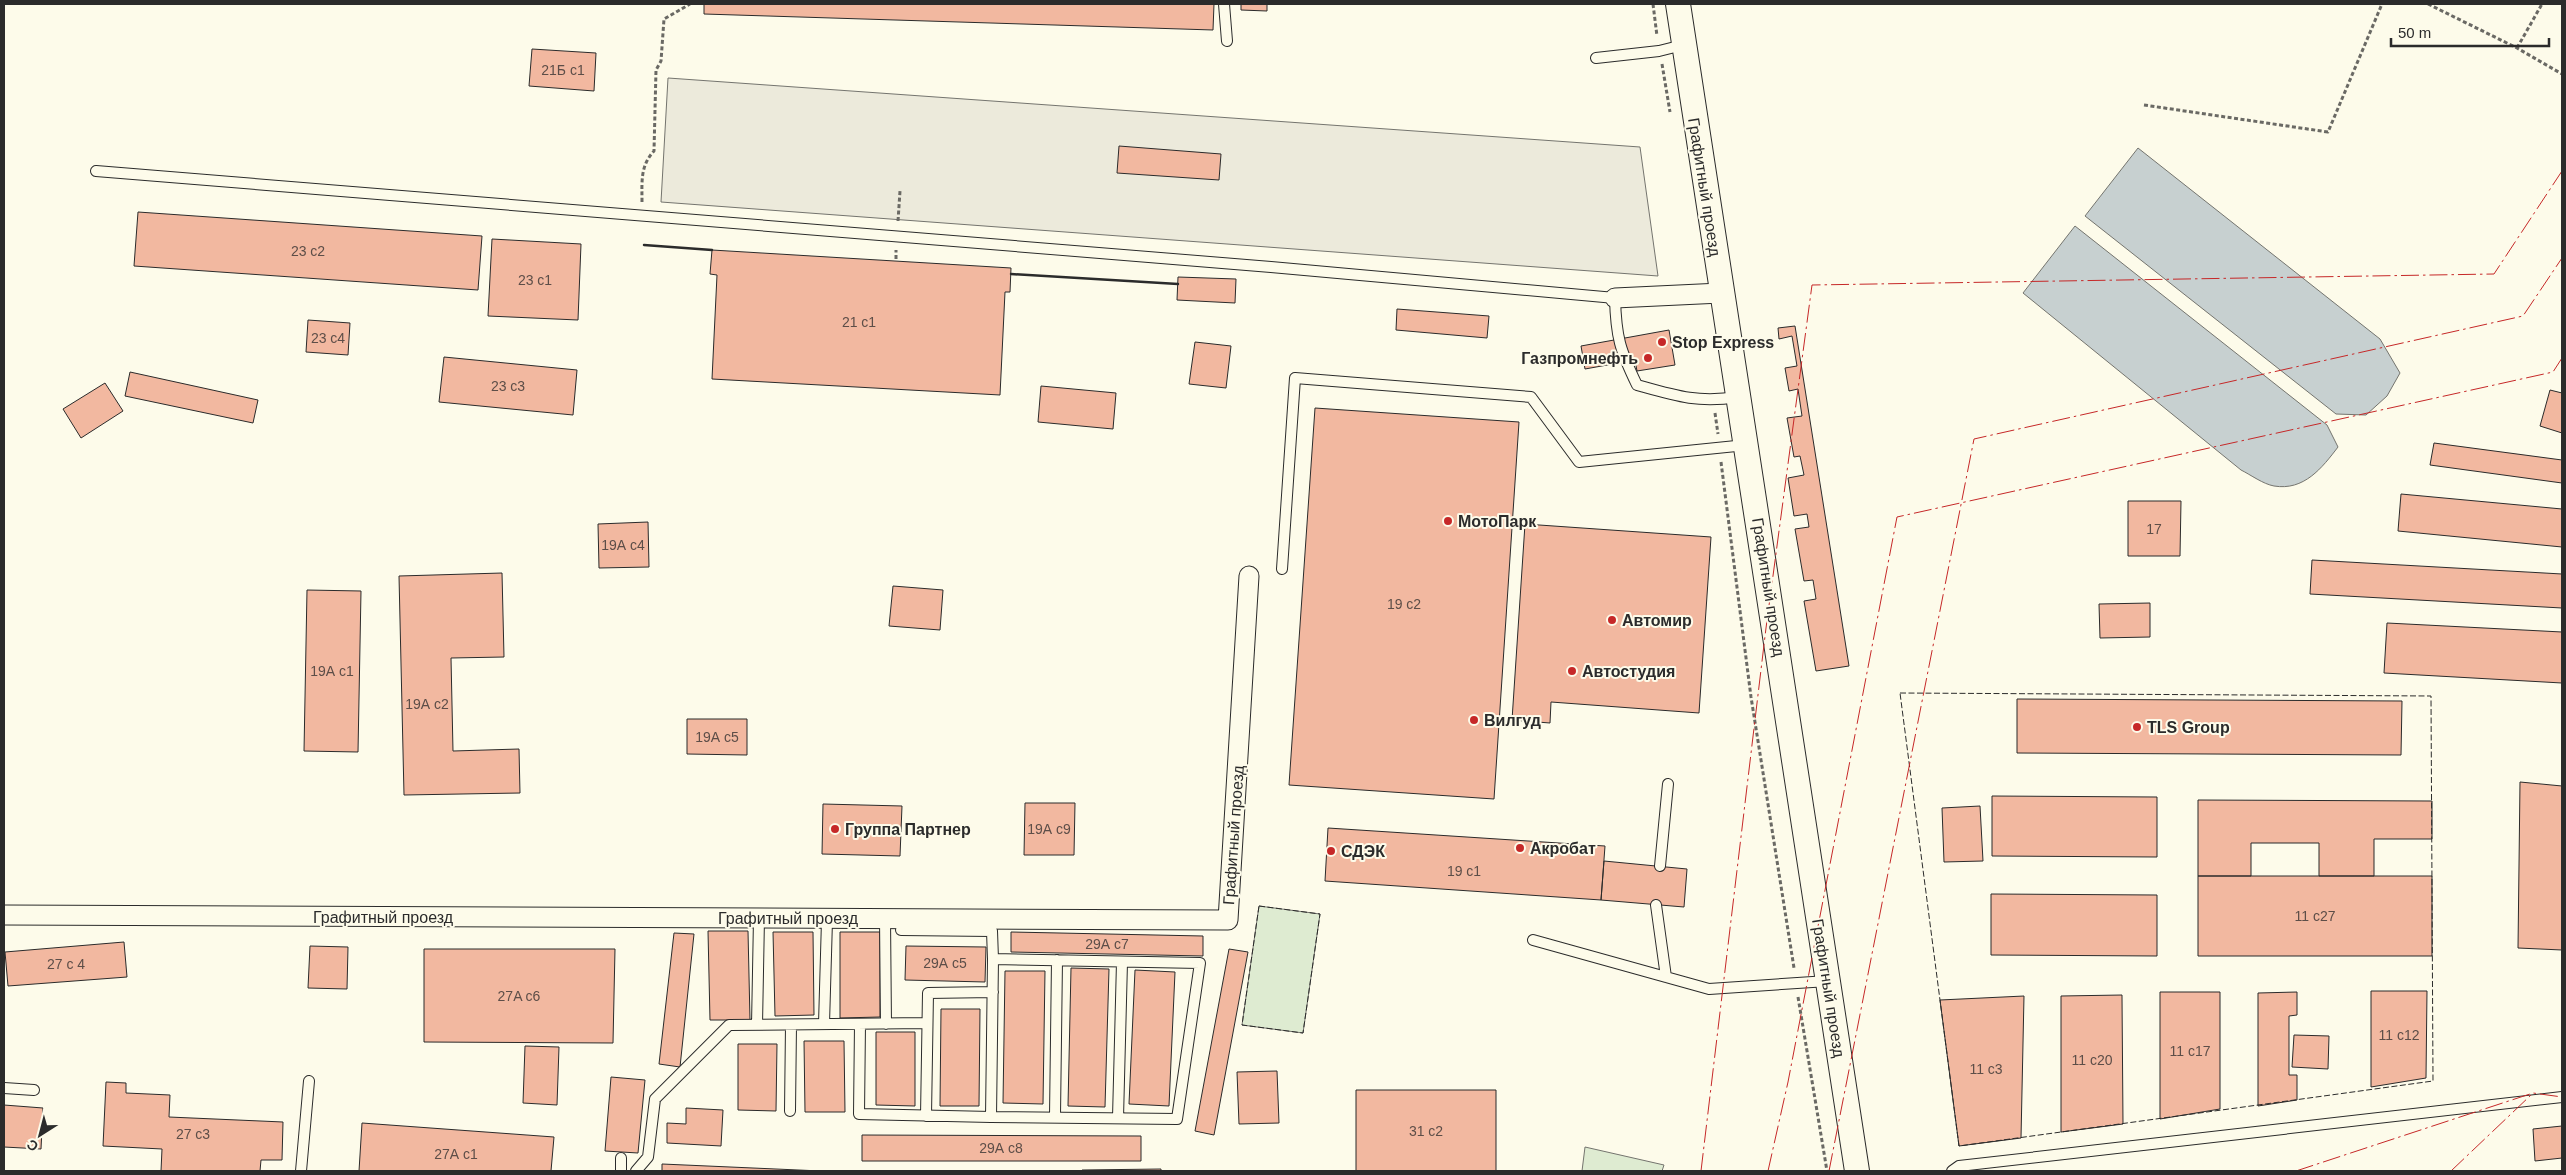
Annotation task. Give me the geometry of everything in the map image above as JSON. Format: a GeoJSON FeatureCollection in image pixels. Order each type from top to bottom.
{"type":"FeatureCollection","features":[{"type":"Feature","properties":{"kind":"street","name":"Графитный проезд"},"geometry":{"type":"LineString","coordinates":[[1678,4],[1721,293],[1740,396],[1857,1171]]}},
{"type":"Feature","properties":{"kind":"street"},"geometry":{"type":"LineString","coordinates":[[1615,298],[1721,293]]}},
{"type":"Feature","properties":{"kind":"street","name":"Графитный проезд"},"geometry":{"type":"LineString","coordinates":[[4,915],[759,918],[827,920],[885,918],[1228,920],[1249,576]]}},
{"type":"Feature","properties":{"kind":"lane"},"geometry":{"type":"LineString","coordinates":[[1224,4],[1227,41]]}},
{"type":"Feature","properties":{"kind":"lane"},"geometry":{"type":"LineString","coordinates":[[1596,58],[1659,51],[1683,45]]}},
{"type":"Feature","properties":{"kind":"lane"},"geometry":{"type":"LineString","coordinates":[[96,171],[642,218],[897,236],[1615,298],[1620,351],[1636,385],[1686,399],[1714,400],[1740,396]]}},
{"type":"Feature","properties":{"kind":"lane"},"geometry":{"type":"LineString","coordinates":[[1282,569],[1295,378],[1531,397],[1580,462],[1747,445]]}},
{"type":"Feature","properties":{"kind":"lane"},"geometry":{"type":"LineString","coordinates":[[1660,866],[1668,784]]}},
{"type":"Feature","properties":{"kind":"lane"},"geometry":{"type":"LineString","coordinates":[[1656,905],[1666,977]]}},
{"type":"Feature","properties":{"kind":"lane"},"geometry":{"type":"LineString","coordinates":[[757,1025],[759,918]]}},
{"type":"Feature","properties":{"kind":"lane"},"geometry":{"type":"LineString","coordinates":[[885,918],[886,1024]]}},
{"type":"Feature","properties":{"kind":"lane"},"geometry":{"type":"LineString","coordinates":[[824,1024],[827,920]]}},
{"type":"Feature","properties":{"kind":"lane"},"geometry":{"type":"LineString","coordinates":[[901,930],[992,931],[994,992],[991,1117]]}},
{"type":"Feature","properties":{"kind":"lane"},"geometry":{"type":"LineString","coordinates":[[1533,940],[1709,989],[1828,981]]}},
{"type":"Feature","properties":{"kind":"lane"},"geometry":{"type":"LineString","coordinates":[[860,1024],[859,1114],[1177,1119],[1200,963],[993,959]]}},
{"type":"Feature","properties":{"kind":"lane"},"geometry":{"type":"LineString","coordinates":[[1055,1116],[1057,960]]}},
{"type":"Feature","properties":{"kind":"lane"},"geometry":{"type":"LineString","coordinates":[[1118,1118],[1122,962]]}},
{"type":"Feature","properties":{"kind":"lane"},"geometry":{"type":"LineString","coordinates":[[926,1116],[928,993],[994,992]]}},
{"type":"Feature","properties":{"kind":"lane"},"geometry":{"type":"LineString","coordinates":[[636,1171],[648,1157],[655,1099],[729,1025],[927,1023]]}},
{"type":"Feature","properties":{"kind":"lane"},"geometry":{"type":"LineString","coordinates":[[790,1111],[791,1025]]}},
{"type":"Feature","properties":{"kind":"lane"},"geometry":{"type":"LineString","coordinates":[[301,1171],[309,1081]]}},
{"type":"Feature","properties":{"kind":"lane"},"geometry":{"type":"LineString","coordinates":[[4,1088],[34,1090]]}},
{"type":"Feature","properties":{"kind":"lane"},"geometry":{"type":"LineString","coordinates":[[1952,1171],[1959,1166],[2562,1097]]}},
{"type":"Feature","properties":{"kind":"lane"},"geometry":{"type":"LineString","coordinates":[[621,1158],[621,1171]]}},
{"type":"Feature","properties":{"kind":"path"},"geometry":{"type":"LineString","coordinates":[[642,218],[642,173],[646,160],[654,151],[656,70],[660,61],[664,19],[690,4]]}},
{"type":"Feature","properties":{"kind":"path"},"geometry":{"type":"LineString","coordinates":[[1653,4],[1671,119]]}},
{"type":"Feature","properties":{"kind":"path"},"geometry":{"type":"LineString","coordinates":[[2144,105],[2328,132],[2382,4]]}},
{"type":"Feature","properties":{"kind":"path"},"geometry":{"type":"LineString","coordinates":[[2428,4],[2517,48],[2562,74]]}},
{"type":"Feature","properties":{"kind":"path"},"geometry":{"type":"LineString","coordinates":[[2517,48],[2542,4]]}},
{"type":"Feature","properties":{"kind":"path"},"geometry":{"type":"LineString","coordinates":[[1714,400],[1751,696],[1826,1171]]}},
{"type":"Feature","properties":{"kind":"green space"},"geometry":{"type":"Polygon","coordinates":[[[1259,906],[1320,914],[1303,1033],[1242,1025],[1259,906]]]}},
{"type":"Feature","properties":{"kind":"green space"},"geometry":{"type":"Polygon","coordinates":[[[1585,1147],[1664,1165],[1662,1171],[1582,1171],[1585,1147]]]}},
{"type":"Feature","properties":{"kind":"shaded area"},"geometry":{"type":"Polygon","coordinates":[[[668,78],[1640,147],[1658,276],[661,202],[668,78]]]}},
{"type":"Feature","properties":{"kind":"shaded area"},"geometry":{"type":"Polygon","coordinates":[[[2138,148],[2380,339],[2400,373],[2387,396],[2366,415],[2336,414],[2085,216],[2138,148]]]}},
{"type":"Feature","properties":{"kind":"shaded area"},"geometry":{"type":"Polygon","coordinates":[[[2075,226],[2327,425],[2338,447],[2319,470],[2303,481],[2285,487],[2266,483],[2241,470],[2023,293],[2075,226]]]}},
{"type":"Feature","properties":{"kind":"building"},"geometry":{"type":"Polygon","coordinates":[[[704,4],[1214,4],[1213,30],[704,14],[704,4]]]}},
{"type":"Feature","properties":{"kind":"building"},"geometry":{"type":"Polygon","coordinates":[[[1241,4],[1267,4],[1267,11],[1241,10],[1241,4]]]}},
{"type":"Feature","properties":{"kind":"building"},"geometry":{"type":"Polygon","coordinates":[[[532,49],[596,53],[594,91],[529,86],[532,49]]]}},
{"type":"Feature","properties":{"kind":"building"},"geometry":{"type":"Polygon","coordinates":[[[1119,146],[1221,154],[1219,180],[1117,173],[1119,146]]]}},
{"type":"Feature","properties":{"kind":"building"},"geometry":{"type":"Polygon","coordinates":[[[138,212],[482,236],[478,290],[134,266],[138,212]]]}},
{"type":"Feature","properties":{"kind":"building"},"geometry":{"type":"Polygon","coordinates":[[[492,239],[581,244],[578,320],[488,316],[492,239]]]}},
{"type":"Feature","properties":{"kind":"building"},"geometry":{"type":"Polygon","coordinates":[[[712,250],[1011,268],[1010,292],[1005,292],[1000,395],[712,379],[717,275],[710,274],[712,250]]]}},
{"type":"Feature","properties":{"kind":"building"},"geometry":{"type":"Polygon","coordinates":[[[1178,277],[1236,279],[1235,303],[1177,300],[1178,277]]]}},
{"type":"Feature","properties":{"kind":"building"},"geometry":{"type":"Polygon","coordinates":[[[1397,309],[1489,316],[1487,338],[1396,330],[1397,309]]]}},
{"type":"Feature","properties":{"kind":"building"},"geometry":{"type":"Polygon","coordinates":[[[308,320],[350,323],[348,355],[306,352],[308,320]]]}},
{"type":"Feature","properties":{"kind":"building"},"geometry":{"type":"Polygon","coordinates":[[[1795,326],[1849,666],[1816,671],[1804,601],[1816,599],[1813,580],[1804,581],[1795,529],[1809,527],[1807,514],[1794,516],[1788,478],[1804,475],[1800,456],[1794,457],[1787,418],[1802,416],[1798,389],[1789,391],[1785,368],[1797,366],[1792,336],[1779,339],[1778,328],[1795,326]]]}},
{"type":"Feature","properties":{"kind":"building"},"geometry":{"type":"Polygon","coordinates":[[[1669,330],[1675,365],[1637,371],[1635,360],[1585,369],[1581,346],[1669,330]]]}},
{"type":"Feature","properties":{"kind":"building"},"geometry":{"type":"Polygon","coordinates":[[[1195,342],[1231,346],[1226,388],[1189,384],[1195,342]]]}},
{"type":"Feature","properties":{"kind":"building"},"geometry":{"type":"Polygon","coordinates":[[[444,357],[577,370],[573,415],[439,402],[444,357]]]}},
{"type":"Feature","properties":{"kind":"building"},"geometry":{"type":"Polygon","coordinates":[[[130,372],[258,400],[253,423],[125,396],[130,372]]]}},
{"type":"Feature","properties":{"kind":"building"},"geometry":{"type":"Polygon","coordinates":[[[105,383],[123,411],[81,438],[63,409],[105,383]]]}},
{"type":"Feature","properties":{"kind":"building"},"geometry":{"type":"Polygon","coordinates":[[[1041,386],[1116,393],[1113,429],[1038,422],[1041,386]]]}},
{"type":"Feature","properties":{"kind":"building"},"geometry":{"type":"Polygon","coordinates":[[[2550,390],[2562,393],[2562,433],[2540,426],[2550,390]]]}},
{"type":"Feature","properties":{"kind":"building"},"geometry":{"type":"Polygon","coordinates":[[[1315,408],[1519,422],[1494,799],[1289,785],[1315,408]]]}},
{"type":"Feature","properties":{"kind":"building"},"geometry":{"type":"Polygon","coordinates":[[[2434,443],[2562,460],[2562,483],[2430,465],[2434,443]]]}},
{"type":"Feature","properties":{"kind":"building"},"geometry":{"type":"Polygon","coordinates":[[[2401,494],[2562,509],[2562,547],[2398,531],[2401,494]]]}},
{"type":"Feature","properties":{"kind":"building"},"geometry":{"type":"Polygon","coordinates":[[[2128,501],[2181,501],[2180,556],[2128,556],[2128,501]]]}},
{"type":"Feature","properties":{"kind":"building"},"geometry":{"type":"Polygon","coordinates":[[[648,522],[649,567],[599,568],[598,524],[648,522]]]}},
{"type":"Feature","properties":{"kind":"building","name":"Автомир"},"geometry":{"type":"Polygon","coordinates":[[[1525,524],[1711,537],[1699,713],[1551,702],[1550,723],[1512,720],[1525,524]]]}},
{"type":"Feature","properties":{"kind":"building"},"geometry":{"type":"Polygon","coordinates":[[[2312,560],[2562,574],[2562,608],[2310,594],[2312,560]]]}},
{"type":"Feature","properties":{"kind":"building"},"geometry":{"type":"Polygon","coordinates":[[[502,573],[504,657],[451,658],[453,751],[519,749],[520,793],[404,795],[399,576],[502,573]]]}},
{"type":"Feature","properties":{"kind":"building"},"geometry":{"type":"Polygon","coordinates":[[[893,586],[943,590],[940,630],[889,626],[893,586]]]}},
{"type":"Feature","properties":{"kind":"building"},"geometry":{"type":"Polygon","coordinates":[[[307,590],[361,591],[358,752],[304,751],[307,590]]]}},
{"type":"Feature","properties":{"kind":"building"},"geometry":{"type":"Polygon","coordinates":[[[2150,603],[2150,637],[2100,638],[2099,604],[2150,603]]]}},
{"type":"Feature","properties":{"kind":"building"},"geometry":{"type":"Polygon","coordinates":[[[2387,623],[2562,632],[2562,683],[2384,673],[2387,623]]]}},
{"type":"Feature","properties":{"kind":"building"},"geometry":{"type":"Polygon","coordinates":[[[2017,699],[2402,701],[2401,755],[2017,753],[2017,699]]]}},
{"type":"Feature","properties":{"kind":"building"},"geometry":{"type":"Polygon","coordinates":[[[687,719],[747,719],[747,755],[687,754],[687,719]]]}},
{"type":"Feature","properties":{"kind":"building"},"geometry":{"type":"Polygon","coordinates":[[[2520,782],[2562,786],[2562,950],[2518,948],[2520,782]]]}},
{"type":"Feature","properties":{"kind":"building"},"geometry":{"type":"Polygon","coordinates":[[[1992,796],[2157,797],[2157,857],[1992,856],[1992,796]]]}},
{"type":"Feature","properties":{"kind":"building"},"geometry":{"type":"Polygon","coordinates":[[[2198,800],[2432,801],[2432,839],[2374,839],[2374,876],[2319,876],[2319,843],[2251,843],[2251,876],[2198,876],[2198,800]]]}},
{"type":"Feature","properties":{"kind":"building"},"geometry":{"type":"Polygon","coordinates":[[[1025,803],[1075,803],[1074,855],[1024,855],[1025,803]]]}},
{"type":"Feature","properties":{"kind":"building"},"geometry":{"type":"Polygon","coordinates":[[[823,804],[902,806],[900,856],[822,854],[823,804]]]}},
{"type":"Feature","properties":{"kind":"building"},"geometry":{"type":"Polygon","coordinates":[[[1980,806],[1983,861],[1944,862],[1942,808],[1980,806]]]}},
{"type":"Feature","properties":{"kind":"building"},"geometry":{"type":"Polygon","coordinates":[[[1328,828],[1605,846],[1601,900],[1325,881],[1328,828]]]}},
{"type":"Feature","properties":{"kind":"building"},"geometry":{"type":"Polygon","coordinates":[[[1604,861],[1687,869],[1684,907],[1601,900],[1604,861]]]}},
{"type":"Feature","properties":{"kind":"building"},"geometry":{"type":"Polygon","coordinates":[[[2198,876],[2432,876],[2432,956],[2198,956],[2198,876]]]}},
{"type":"Feature","properties":{"kind":"building"},"geometry":{"type":"Polygon","coordinates":[[[1991,894],[2157,895],[2157,956],[1991,955],[1991,894]]]}},
{"type":"Feature","properties":{"kind":"building"},"geometry":{"type":"Polygon","coordinates":[[[708,931],[748,931],[750,1020],[710,1020],[708,931]]]}},
{"type":"Feature","properties":{"kind":"building"},"geometry":{"type":"Polygon","coordinates":[[[773,932],[813,932],[814,1015],[775,1016],[773,932]]]}},
{"type":"Feature","properties":{"kind":"building"},"geometry":{"type":"Polygon","coordinates":[[[840,932],[880,932],[880,1017],[840,1018],[840,932]]]}},
{"type":"Feature","properties":{"kind":"building"},"geometry":{"type":"Polygon","coordinates":[[[1011,932],[1203,936],[1203,956],[1011,952],[1011,932]]]}},
{"type":"Feature","properties":{"kind":"building"},"geometry":{"type":"Polygon","coordinates":[[[674,933],[694,934],[680,1067],[659,1064],[674,933]]]}},
{"type":"Feature","properties":{"kind":"building"},"geometry":{"type":"Polygon","coordinates":[[[124,942],[127,977],[8,986],[5,952],[124,942]]]}},
{"type":"Feature","properties":{"kind":"building"},"geometry":{"type":"Polygon","coordinates":[[[310,946],[348,947],[347,989],[308,988],[310,946]]]}},
{"type":"Feature","properties":{"kind":"building"},"geometry":{"type":"Polygon","coordinates":[[[906,946],[986,947],[985,982],[905,980],[906,946]]]}},
{"type":"Feature","properties":{"kind":"building"},"geometry":{"type":"Polygon","coordinates":[[[424,949],[615,949],[613,1043],[424,1042],[424,949]]]}},
{"type":"Feature","properties":{"kind":"building"},"geometry":{"type":"Polygon","coordinates":[[[1229,949],[1248,952],[1214,1135],[1195,1131],[1229,949]]]}},
{"type":"Feature","properties":{"kind":"building"},"geometry":{"type":"Polygon","coordinates":[[[1071,968],[1109,969],[1105,1107],[1068,1106],[1071,968]]]}},
{"type":"Feature","properties":{"kind":"building"},"geometry":{"type":"Polygon","coordinates":[[[1135,970],[1175,972],[1169,1106],[1129,1104],[1135,970]]]}},
{"type":"Feature","properties":{"kind":"building"},"geometry":{"type":"Polygon","coordinates":[[[1005,971],[1045,971],[1043,1104],[1003,1103],[1005,971]]]}},
{"type":"Feature","properties":{"kind":"building"},"geometry":{"type":"Polygon","coordinates":[[[2371,991],[2427,991],[2426,1078],[2371,1087],[2371,991]]]}},
{"type":"Feature","properties":{"kind":"building"},"geometry":{"type":"Polygon","coordinates":[[[2160,992],[2220,992],[2220,1109],[2160,1119],[2160,992]]]}},
{"type":"Feature","properties":{"kind":"building"},"geometry":{"type":"Polygon","coordinates":[[[2297,992],[2297,1015],[2289,1016],[2289,1075],[2297,1075],[2297,1100],[2258,1106],[2258,993],[2297,992]]]}},
{"type":"Feature","properties":{"kind":"building"},"geometry":{"type":"Polygon","coordinates":[[[2122,995],[2123,1124],[2061,1132],[2061,996],[2122,995]]]}},
{"type":"Feature","properties":{"kind":"building"},"geometry":{"type":"Polygon","coordinates":[[[2024,996],[2021,1138],[1959,1146],[1940,1000],[2024,996]]]}},
{"type":"Feature","properties":{"kind":"building"},"geometry":{"type":"Polygon","coordinates":[[[941,1009],[980,1009],[979,1106],[940,1106],[941,1009]]]}},
{"type":"Feature","properties":{"kind":"building"},"geometry":{"type":"Polygon","coordinates":[[[876,1032],[915,1032],[915,1106],[876,1105],[876,1032]]]}},
{"type":"Feature","properties":{"kind":"building"},"geometry":{"type":"Polygon","coordinates":[[[2294,1035],[2329,1036],[2328,1069],[2292,1067],[2294,1035]]]}},
{"type":"Feature","properties":{"kind":"building"},"geometry":{"type":"Polygon","coordinates":[[[804,1041],[844,1041],[845,1112],[805,1112],[804,1041]]]}},
{"type":"Feature","properties":{"kind":"building"},"geometry":{"type":"Polygon","coordinates":[[[738,1044],[777,1044],[776,1111],[738,1110],[738,1044]]]}},
{"type":"Feature","properties":{"kind":"building"},"geometry":{"type":"Polygon","coordinates":[[[525,1046],[559,1047],[557,1105],[523,1103],[525,1046]]]}},
{"type":"Feature","properties":{"kind":"building"},"geometry":{"type":"Polygon","coordinates":[[[1277,1071],[1279,1123],[1239,1124],[1237,1072],[1277,1071]]]}},
{"type":"Feature","properties":{"kind":"building"},"geometry":{"type":"Polygon","coordinates":[[[611,1077],[645,1080],[638,1153],[605,1151],[611,1077]]]}},
{"type":"Feature","properties":{"kind":"building"},"geometry":{"type":"Polygon","coordinates":[[[106,1082],[126,1083],[126,1093],[170,1095],[169,1117],[283,1122],[282,1160],[261,1160],[260,1171],[161,1171],[162,1149],[103,1146],[106,1082]]]}},
{"type":"Feature","properties":{"kind":"building"},"geometry":{"type":"Polygon","coordinates":[[[1356,1090],[1496,1090],[1496,1171],[1356,1171],[1356,1090]]]}},
{"type":"Feature","properties":{"kind":"building"},"geometry":{"type":"Polygon","coordinates":[[[4,1105],[43,1108],[41,1149],[4,1147],[4,1105]]]}},
{"type":"Feature","properties":{"kind":"building"},"geometry":{"type":"Polygon","coordinates":[[[686,1108],[723,1110],[721,1146],[667,1143],[667,1123],[686,1124],[686,1108]]]}},
{"type":"Feature","properties":{"kind":"building"},"geometry":{"type":"Polygon","coordinates":[[[362,1123],[554,1137],[551,1171],[359,1171],[362,1123]]]}},
{"type":"Feature","properties":{"kind":"building"},"geometry":{"type":"Polygon","coordinates":[[[2562,1126],[2562,1158],[2535,1161],[2533,1129],[2562,1126]]]}},
{"type":"Feature","properties":{"kind":"building"},"geometry":{"type":"Polygon","coordinates":[[[862,1135],[1141,1136],[1141,1161],[862,1161],[862,1135]]]}},
{"type":"Feature","properties":{"kind":"building"},"geometry":{"type":"Polygon","coordinates":[[[662,1164],[821,1171],[662,1171],[662,1164]]]}},
{"type":"Feature","properties":{"kind":"building"},"geometry":{"type":"Polygon","coordinates":[[[1161,1169],[1161,1171],[1082,1171],[1082,1170],[1161,1169]]]}},
{"type":"Feature","properties":{"kind":"fence"},"geometry":{"type":"LineString","coordinates":[[1900,693],[2431,696],[2433,1081],[1959,1146],[1900,693]]}},
{"type":"Feature","properties":{"kind":"fence"},"geometry":{"type":"LineString","coordinates":[[1259,906],[1320,914],[1303,1033],[1242,1025],[1259,906]]}},
{"type":"Feature","properties":{"kind":"wall"},"geometry":{"type":"LineString","coordinates":[[644,245],[712,250]]}},
{"type":"Feature","properties":{"kind":"wall"},"geometry":{"type":"LineString","coordinates":[[1011,274],[1178,284]]}},
{"type":"Feature","properties":{"kind":"power"},"geometry":{"type":"LineString","coordinates":[[1701,1171],[1766,628],[1812,285],[2494,274],[2562,171]]}},
{"type":"Feature","properties":{"kind":"power"},"geometry":{"type":"LineString","coordinates":[[1829,1171],[1974,439],[2523,316],[2562,258]]}},
{"type":"Feature","properties":{"kind":"power"},"geometry":{"type":"LineString","coordinates":[[1768,1171],[1788,1082],[1897,517],[2553,372],[2562,358]]}},
{"type":"Feature","properties":{"kind":"power"},"geometry":{"type":"LineString","coordinates":[[2296,1171],[2533,1093],[2562,1097]]}},
{"type":"Feature","properties":{"kind":"power"},"geometry":{"type":"LineString","coordinates":[[2451,1171],[2531,1095]]}},
{"type":"Feature","properties":{"kind":"place","name":"Stop Express"},"geometry":{"type":"Point","coordinates":[1662,342]}},
{"type":"Feature","properties":{"kind":"place","name":"Газпромнефть"},"geometry":{"type":"Point","coordinates":[1648,358]}},
{"type":"Feature","properties":{"kind":"place","name":"МотоПарк"},"geometry":{"type":"Point","coordinates":[1448,521]}},
{"type":"Feature","properties":{"kind":"place","name":"Автомир"},"geometry":{"type":"Point","coordinates":[1612,620]}},
{"type":"Feature","properties":{"kind":"place","name":"Автостудия"},"geometry":{"type":"Point","coordinates":[1572,671]}},
{"type":"Feature","properties":{"kind":"place","name":"Вилгуд"},"geometry":{"type":"Point","coordinates":[1474,720]}},
{"type":"Feature","properties":{"kind":"place","name":"TLS Group"},"geometry":{"type":"Point","coordinates":[2137,727]}},
{"type":"Feature","properties":{"kind":"place","name":"Группа Партнер"},"geometry":{"type":"Point","coordinates":[835,829]}},
{"type":"Feature","properties":{"kind":"place","name":"Акробат"},"geometry":{"type":"Point","coordinates":[1520,848]}},
{"type":"Feature","properties":{"kind":"place","name":"СДЭК"},"geometry":{"type":"Point","coordinates":[1331,851]}}]}
